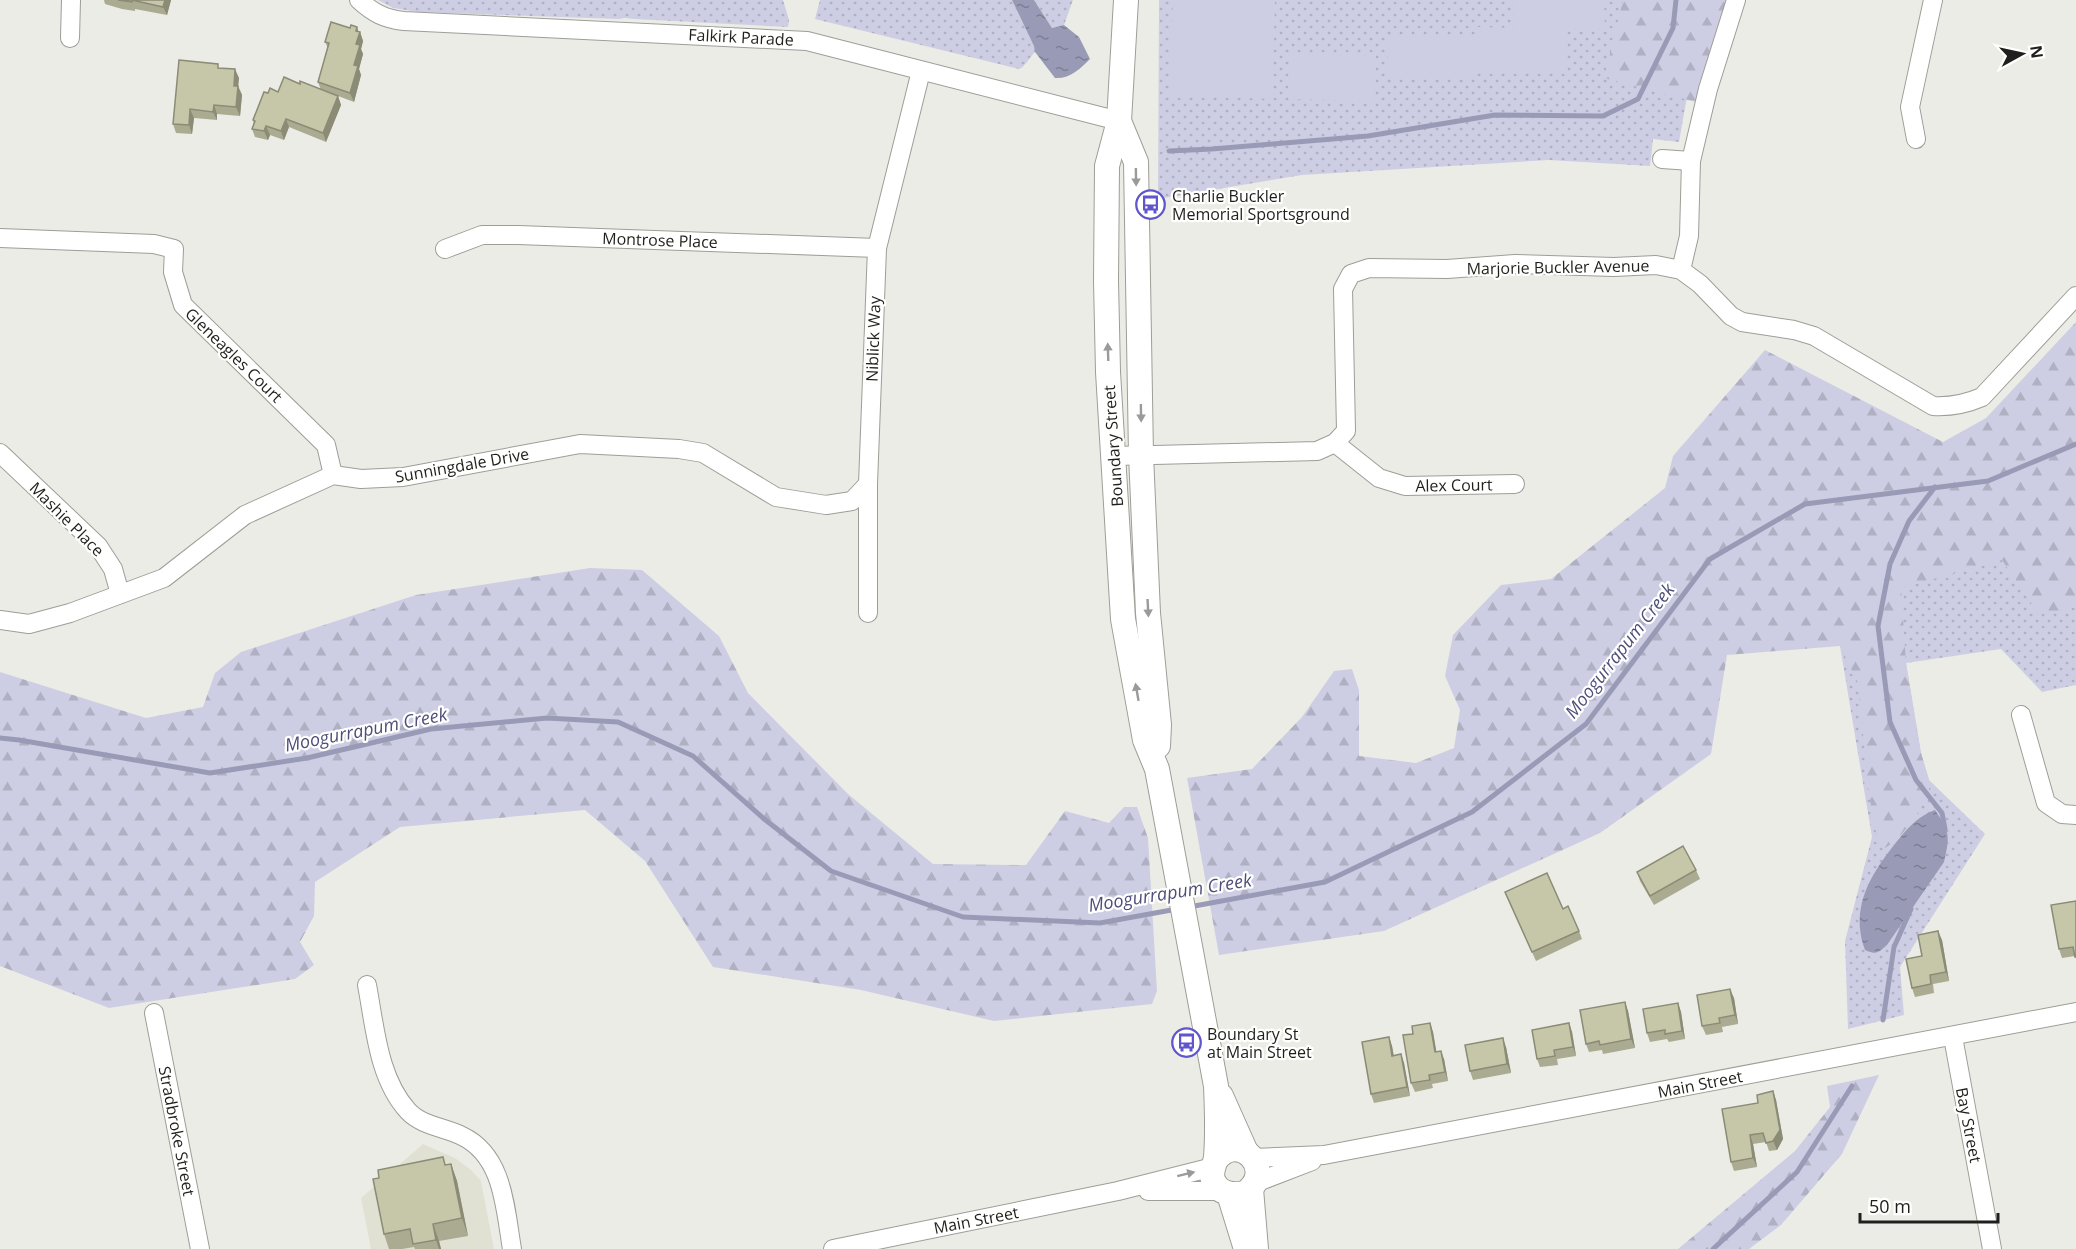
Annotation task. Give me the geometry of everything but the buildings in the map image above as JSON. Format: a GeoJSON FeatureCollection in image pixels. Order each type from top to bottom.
{"type":"FeatureCollection","features":[{"type":"Feature","properties":{"kind":"street"},"geometry":{"type":"LineString","coordinates":[[70,38],[71,0]]}},
{"type":"Feature","properties":{"kind":"street","name":"Falkirk Parade"},"geometry":{"type":"LineString","coordinates":[[359,0],[377,15],[392,20],[807,41],[1119,121]]}},
{"type":"Feature","properties":{"kind":"street","name":"Boundary Street"},"geometry":{"type":"LineString","coordinates":[[1126,0],[1119,121],[1107,166],[1106,258],[1108,372],[1115,456],[1123,619],[1145,740],[1157,769],[1216,1086],[1217,1127],[1214,1180],[1239,1189]]}},
{"type":"Feature","properties":{"kind":"street"},"geometry":{"type":"LineString","coordinates":[[1681,270],[1689,236],[1691,161],[1708,89],[1736,0]]}},
{"type":"Feature","properties":{"kind":"street"},"geometry":{"type":"LineString","coordinates":[[1916,139],[1910,107],[1933,0]]}},
{"type":"Feature","properties":{"kind":"street","name":"Niblick Way"},"geometry":{"type":"LineString","coordinates":[[868,613],[868,484],[877,248],[921,71]]}},
{"type":"Feature","properties":{"kind":"street","name":"Boundary Street"},"geometry":{"type":"LineString","coordinates":[[1119,121],[1136,162],[1142,455],[1148,613],[1159,725],[1157,769]]}},
{"type":"Feature","properties":{"kind":"street"},"geometry":{"type":"LineString","coordinates":[[1662,159],[1691,161]]}},
{"type":"Feature","properties":{"kind":"street","name":"Montrose Place"},"geometry":{"type":"LineString","coordinates":[[445,249],[482,235],[877,248]]}},
{"type":"Feature","properties":{"kind":"street","name":"Gleneagles Court"},"geometry":{"type":"LineString","coordinates":[[0,238],[154,244],[174,249],[173,272],[183,305],[326,445],[333,475]]}},
{"type":"Feature","properties":{"kind":"street","name":"Marjorie Buckler Avenue"},"geometry":{"type":"LineString","coordinates":[[1335,443],[1346,431],[1343,289],[1351,274],[1369,268],[1447,269],[1515,264],[1614,267],[1656,265],[1681,270],[1700,284],[1731,316],[1742,321],[1814,336],[1933,406],[1947,407],[1982,397],[2076,296]]}},
{"type":"Feature","properties":{"kind":"street"},"geometry":{"type":"LineString","coordinates":[[1115,456],[1317,451],[1335,443]]}},
{"type":"Feature","properties":{"kind":"street","name":"Alex Court"},"geometry":{"type":"LineString","coordinates":[[1335,443],[1379,478],[1405,486],[1515,484]]}},
{"type":"Feature","properties":{"kind":"street","name":"Sunningdale Drive"},"geometry":{"type":"LineString","coordinates":[[333,475],[361,479],[403,477],[580,444],[679,449],[703,453],[776,497],[826,505],[852,501],[868,484]]}},
{"type":"Feature","properties":{"kind":"street","name":"Mashie Place"},"geometry":{"type":"LineString","coordinates":[[0,453],[98,546],[113,569],[120,594]]}},
{"type":"Feature","properties":{"kind":"street"},"geometry":{"type":"LineString","coordinates":[[0,620],[29,624],[70,613],[164,578],[245,515],[333,475]]}},
{"type":"Feature","properties":{"kind":"street"},"geometry":{"type":"LineString","coordinates":[[2021,715],[2046,803],[2062,814],[2076,815]]}},
{"type":"Feature","properties":{"kind":"street"},"geometry":{"type":"LineString","coordinates":[[367,986],[384,1067],[396,1094],[410,1112],[424,1122],[463,1136],[481,1150],[493,1167],[501,1188],[512,1249]]}},
{"type":"Feature","properties":{"kind":"street","name":"Main Street"},"geometry":{"type":"LineString","coordinates":[[1249,1155],[1324,1155],[2076,1012]]}},
{"type":"Feature","properties":{"kind":"street","name":"Stradbroke Street"},"geometry":{"type":"LineString","coordinates":[[154,1013],[200,1249]]}},
{"type":"Feature","properties":{"kind":"street","name":"Bay Street"},"geometry":{"type":"LineString","coordinates":[[1953,1037],[1992,1249]]}},
{"type":"Feature","properties":{"kind":"street","name":"Boundary Street"},"geometry":{"type":"LineString","coordinates":[[1216,1086],[1258,1170],[1239,1189]]}},
{"type":"Feature","properties":{"kind":"street"},"geometry":{"type":"LineString","coordinates":[[1214,1164],[1226,1151],[1239,1149],[1249,1155]]}},
{"type":"Feature","properties":{"kind":"street","name":"Main Street"},"geometry":{"type":"LineString","coordinates":[[1119,1191],[1239,1189],[1324,1155]]}},
{"type":"Feature","properties":{"kind":"street","name":"Main Street"},"geometry":{"type":"LineString","coordinates":[[833,1249],[1119,1191],[1214,1164]]}},
{"type":"Feature","properties":{"kind":"street","name":"Boundary Street"},"geometry":{"type":"LineString","coordinates":[[1239,1189],[1246,1249]]}},
{"type":"Feature","properties":{"kind":"street","name":"Boundary Street"},"geometry":{"type":"LineString","coordinates":[[1239,1189],[1256,1249]]}},
{"type":"Feature","properties":{"kind":"shaded area"},"geometry":{"type":"Polygon","coordinates":[[[423,1144],[455,1158],[481,1181],[494,1249],[371,1249],[361,1198],[423,1144]]]}},
{"type":"Feature","properties":{"kind":"green space"},"geometry":{"type":"Polygon","coordinates":[[[378,0],[783,0],[789,20],[788,27],[625,18],[418,12],[393,8],[378,0]]]}},
{"type":"Feature","properties":{"kind":"green space"},"geometry":{"type":"Polygon","coordinates":[[[820,0],[1012,0],[1035,46],[1035,52],[1019,69],[815,19],[820,0]]]}},
{"type":"Feature","properties":{"kind":"green space"},"geometry":{"type":"Polygon","coordinates":[[[1034,0],[1073,0],[1064,25],[1052,28],[1034,0]]]}},
{"type":"Feature","properties":{"kind":"green space"},"geometry":{"type":"Polygon","coordinates":[[[1159,0],[1704,0],[1679,142],[1653,139],[1650,166],[1549,160],[1302,175],[1158,199],[1159,0]]]}},
{"type":"Feature","properties":{"kind":"green space"},"geometry":{"type":"Polygon","coordinates":[[[1173,0],[1275,0],[1272,99],[1169,95],[1173,0]]]}},
{"type":"Feature","properties":{"kind":"green space"},"geometry":{"type":"Polygon","coordinates":[[[1514,0],[1604,0],[1605,28],[1567,28],[1566,71],[1477,70],[1477,78],[1388,77],[1388,35],[1477,36],[1477,27],[1514,28],[1514,0]]]}},
{"type":"Feature","properties":{"kind":"green space"},"geometry":{"type":"Polygon","coordinates":[[[1623,0],[1726,0],[1696,102],[1604,78],[1623,0]]]}},
{"type":"Feature","properties":{"kind":"green space"},"geometry":{"type":"Polygon","coordinates":[[[1289,54],[1376,56],[1375,101],[1288,99],[1289,54]]]}},
{"type":"Feature","properties":{"kind":"green space"},"geometry":{"type":"Polygon","coordinates":[[[2076,322],[2076,607],[2039,615],[2002,560],[1901,588],[1906,663],[1929,790],[1916,816],[1897,840],[1885,848],[1878,843],[1869,795],[1858,683],[1840,646],[1727,655],[1711,754],[1600,833],[1384,931],[1219,955],[1187,778],[1252,769],[1302,717],[1334,671],[1352,669],[1359,690],[1359,756],[1416,763],[1454,748],[1460,710],[1445,676],[1453,635],[1501,585],[1551,579],[1665,488],[1673,456],[1765,350],[1943,442],[1986,418],[2076,322]]]}},
{"type":"Feature","properties":{"kind":"green space"},"geometry":{"type":"Polygon","coordinates":[[[2076,486],[2076,685],[2042,692],[2001,649],[1906,663],[1921,753],[1929,780],[1985,834],[1900,967],[1904,1015],[1848,1029],[1845,941],[1872,837],[1840,646],[1825,518],[2076,486]]]}},
{"type":"Feature","properties":{"kind":"green space"},"geometry":{"type":"Polygon","coordinates":[[[590,568],[642,570],[719,636],[748,693],[848,794],[933,864],[1026,865],[1065,811],[1109,823],[1124,807],[1137,807],[1148,838],[1157,991],[1152,1004],[994,1021],[861,990],[713,967],[645,861],[585,810],[400,827],[315,882],[314,916],[300,942],[314,965],[295,979],[109,1008],[0,966],[0,672],[146,718],[203,707],[215,673],[241,652],[416,595],[590,568]]]}},
{"type":"Feature","properties":{"kind":"green space"},"geometry":{"type":"Polygon","coordinates":[[[1879,1075],[1842,1154],[1781,1225],[1749,1249],[1678,1249],[1795,1151],[1830,1107],[1827,1086],[1879,1075]]]}},
{"type":"Feature","properties":{"kind":"water"},"geometry":{"type":"Polygon","coordinates":[[[1012,0],[1034,0],[1052,28],[1064,25],[1079,37],[1090,59],[1070,75],[1055,78],[1035,52],[1012,0]]]}},
{"type":"Feature","properties":{"kind":"water"},"geometry":{"type":"Polygon","coordinates":[[[1935,810],[1947,834],[1944,862],[1887,945],[1877,952],[1865,950],[1861,935],[1861,907],[1870,881],[1885,857],[1908,829],[1922,816],[1935,810]]]}},
{"type":"Feature","properties":{"kind":"waterway"},"geometry":{"type":"LineString","coordinates":[[1169,151],[1368,136],[1495,115],[1603,116],[1638,99],[1673,28],[1676,0]]}},
{"type":"Feature","properties":{"kind":"waterway","name":"Moogurrapum Creek"},"geometry":{"type":"LineString","coordinates":[[1189,907],[1325,882],[1472,812],[1586,724],[1710,559],[1805,504],[1988,481],[2076,444]]}},
{"type":"Feature","properties":{"kind":"waterway"},"geometry":{"type":"LineString","coordinates":[[1935,487],[1909,521],[1890,564],[1878,626],[1890,722],[1916,780],[1942,813],[1945,829]]}},
{"type":"Feature","properties":{"kind":"waterway","name":"Moogurrapum Creek"},"geometry":{"type":"LineString","coordinates":[[0,738],[210,773],[307,758],[431,729],[547,718],[618,722],[693,756],[763,818],[831,871],[963,917],[1100,923],[1177,909]]}},
{"type":"Feature","properties":{"kind":"waterway"},"geometry":{"type":"LineString","coordinates":[[1883,1020],[1894,947],[1911,909]]}},
{"type":"Feature","properties":{"kind":"waterway"},"geometry":{"type":"LineString","coordinates":[[1713,1249],[1797,1172],[1852,1086]]}},
{"type":"Feature","properties":{"kind":"place","name":"Charlie Buckler Memorial Sportsground"},"geometry":{"type":"Point","coordinates":[1151,205]}},
{"type":"Feature","properties":{"kind":"place","name":"Boundary St at Main Street"},"geometry":{"type":"Point","coordinates":[1186,1043]}}]}
